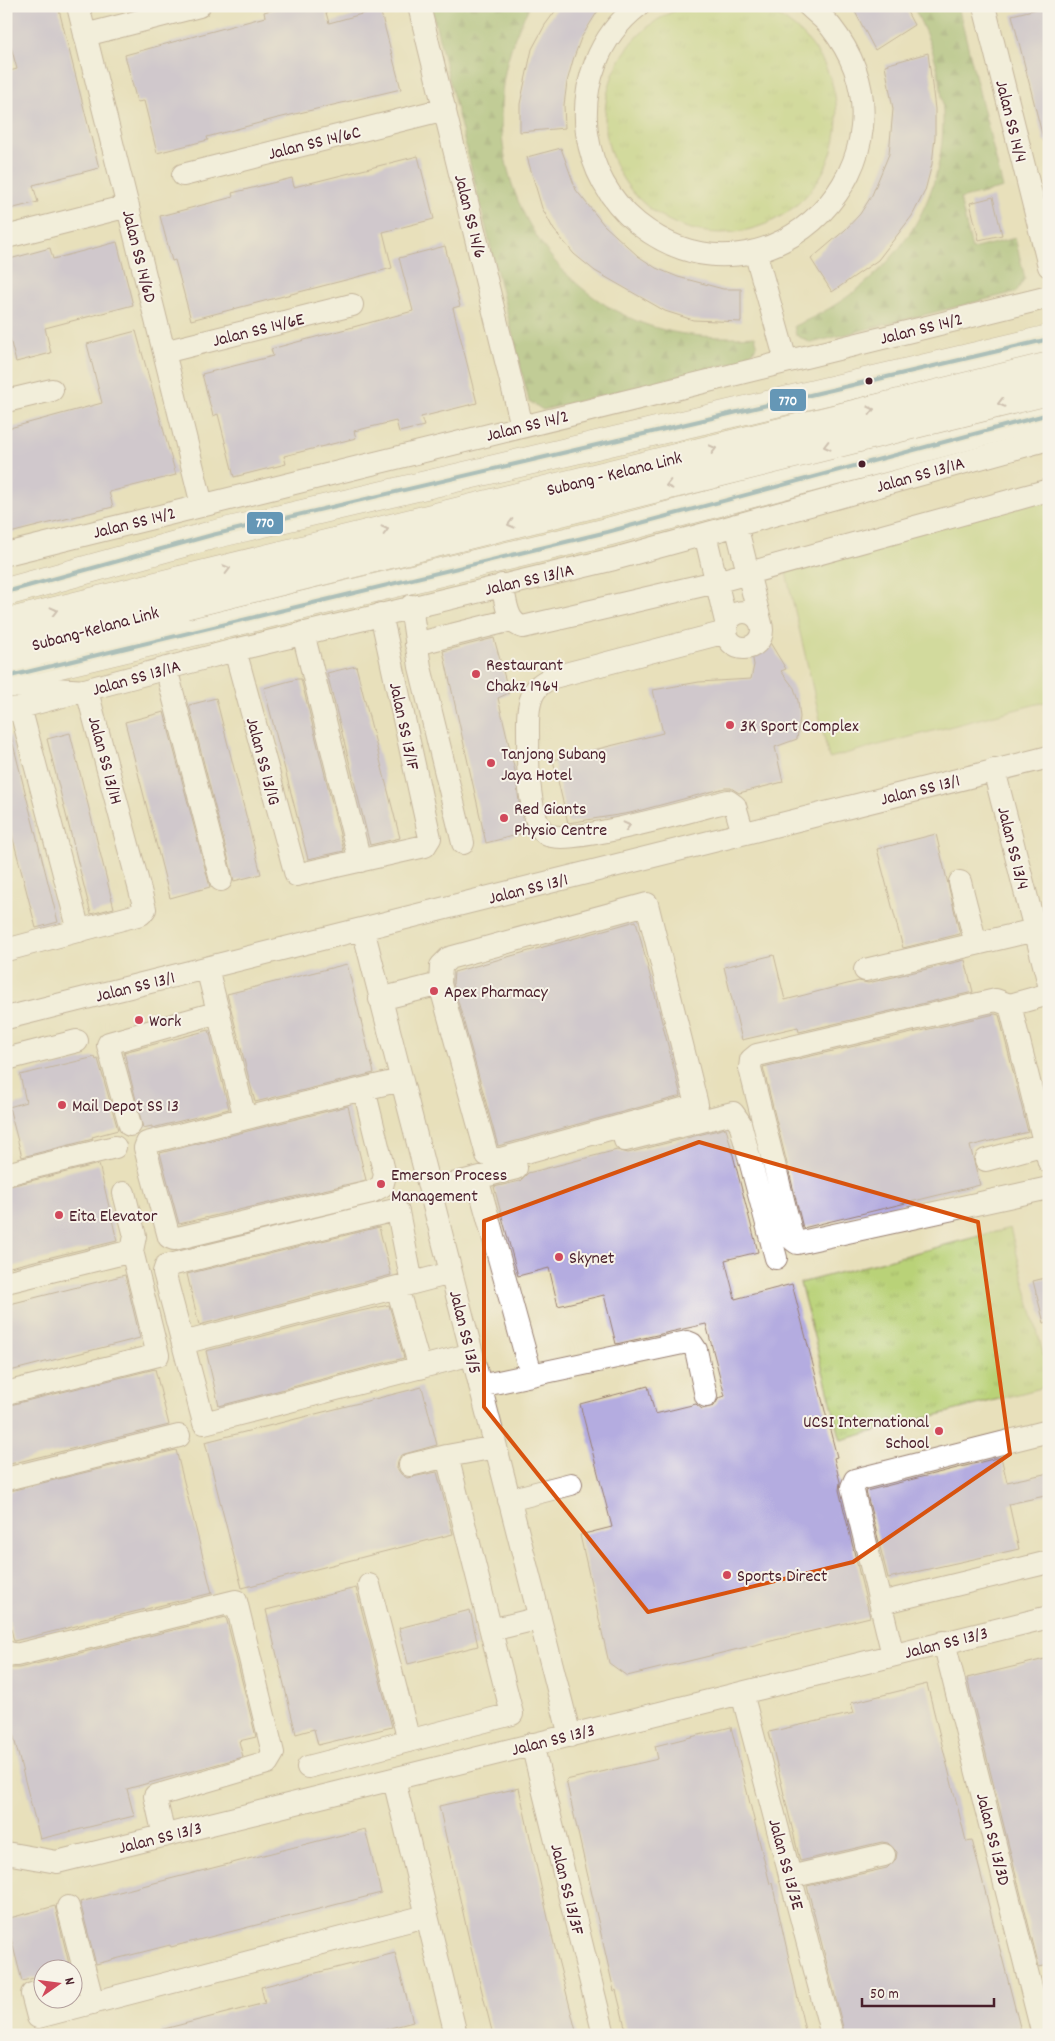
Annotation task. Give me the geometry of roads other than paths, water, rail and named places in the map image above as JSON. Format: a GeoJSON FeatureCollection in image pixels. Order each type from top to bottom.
{"type":"FeatureCollection","features":[{"type":"Feature","properties":{"kind":"main road"},"geometry":{"type":"LineString","coordinates":[[6,592],[212,535],[1049,339]]}},
{"type":"Feature","properties":{"kind":"main road","name":"Subang - Kelana Link"},"geometry":{"type":"LineString","coordinates":[[182,592],[1049,366]]}},
{"type":"Feature","properties":{"kind":"main road","name":"Subang - Kelana Link"},"geometry":{"type":"LineString","coordinates":[[182,592],[1049,391]]}},
{"type":"Feature","properties":{"kind":"main road"},"geometry":{"type":"LineString","coordinates":[[698,508],[774,475],[788,461],[792,439],[782,421],[772,414],[754,409]]}},
{"type":"Feature","properties":{"kind":"main road"},"geometry":{"type":"LineString","coordinates":[[6,676],[597,535],[1049,414]]}},
{"type":"Feature","properties":{"kind":"main road","name":"Subang-Kelana Link"},"geometry":{"type":"LineString","coordinates":[[6,623],[182,592]]}},
{"type":"Feature","properties":{"kind":"main road","name":"Subang-Kelana Link"},"geometry":{"type":"LineString","coordinates":[[6,651],[182,592]]}},
{"type":"Feature","properties":{"kind":"street","name":"Jalan SS 14/6D"},"geometry":{"type":"LineString","coordinates":[[78,6],[202,505]]}},
{"type":"Feature","properties":{"kind":"street"},"geometry":{"type":"LineString","coordinates":[[85,35],[199,6]]}},
{"type":"Feature","properties":{"kind":"street","name":"Jalan SS 14/6"},"geometry":{"type":"LineString","coordinates":[[419,6],[522,426]]}},
{"type":"Feature","properties":{"kind":"street"},"geometry":{"type":"LineString","coordinates":[[638,6],[624,16],[603,45],[589,78],[584,114],[589,150],[602,183],[624,212],[652,235],[685,249],[720,255],[756,252],[793,237],[824,212],[848,179],[860,140],[862,100],[852,61],[831,26],[809,6]]}},
{"type":"Feature","properties":{"kind":"street","name":"Jalan SS 14/4"},"geometry":{"type":"LineString","coordinates":[[984,6],[1049,266]]}},
{"type":"Feature","properties":{"kind":"street","name":"Jalan SS 14/6C"},"geometry":{"type":"LineString","coordinates":[[183,174],[445,109]]}},
{"type":"Feature","properties":{"kind":"street"},"geometry":{"type":"LineString","coordinates":[[6,236],[128,206]]}},
{"type":"Feature","properties":{"kind":"street"},"geometry":{"type":"LineString","coordinates":[[756,252],[786,361]]}},
{"type":"Feature","properties":{"kind":"street","name":"Jalan SS 14/2"},"geometry":{"type":"LineString","coordinates":[[6,554],[1049,296]]}},
{"type":"Feature","properties":{"kind":"street","name":"Jalan SS 14/6E"},"geometry":{"type":"LineString","coordinates":[[164,352],[352,305]]}},
{"type":"Feature","properties":{"kind":"street"},"geometry":{"type":"LineString","coordinates":[[6,401],[52,390]]}},
{"type":"Feature","properties":{"kind":"street","name":"Jalan SS 13/1A"},"geometry":{"type":"LineString","coordinates":[[13,709],[411,606],[614,559],[1049,439]]}},
{"type":"Feature","properties":{"kind":"street"},"geometry":{"type":"LineString","coordinates":[[502,585],[511,620],[517,626],[524,627],[716,582],[1049,490]]}},
{"type":"Feature","properties":{"kind":"street"},"geometry":{"type":"LineString","coordinates":[[705,534],[727,629],[732,642],[736,646],[748,648],[758,641],[762,630],[736,525]]}},
{"type":"Feature","properties":{"kind":"street"},"geometry":{"type":"LineString","coordinates":[[411,606],[420,667],[463,843]]}},
{"type":"Feature","properties":{"kind":"street","name":"Jalan SS 13/1F"},"geometry":{"type":"LineString","coordinates":[[360,862],[425,846],[430,838],[381,614]]}},
{"type":"Feature","properties":{"kind":"street"},"geometry":{"type":"LineString","coordinates":[[416,644],[511,620]]}},
{"type":"Feature","properties":{"kind":"street"},"geometry":{"type":"LineString","coordinates":[[727,629],[550,678],[537,687],[530,704],[528,761],[532,802],[540,826],[546,834],[554,838],[593,834],[728,802],[735,806],[743,833]]}},
{"type":"Feature","properties":{"kind":"street"},"geometry":{"type":"LineString","coordinates":[[303,633],[360,862]]}},
{"type":"Feature","properties":{"kind":"street","name":"Jalan SS 13/1G"},"geometry":{"type":"LineString","coordinates":[[235,650],[294,873],[299,876],[360,862]]}},
{"type":"Feature","properties":{"kind":"street"},"geometry":{"type":"LineString","coordinates":[[166,668],[221,880]]}},
{"type":"Feature","properties":{"kind":"street"},"geometry":{"type":"LineString","coordinates":[[6,686],[87,691]]}},
{"type":"Feature","properties":{"kind":"street","name":"Jalan SS 13/1H"},"geometry":{"type":"LineString","coordinates":[[79,930],[141,914],[145,909],[87,691]]}},
{"type":"Feature","properties":{"kind":"street"},"geometry":{"type":"LineString","coordinates":[[6,950],[79,930],[13,709]]}},
{"type":"Feature","properties":{"kind":"street","name":"Jalan SS 13/1"},"geometry":{"type":"LineString","coordinates":[[6,1018],[1049,757]]}},
{"type":"Feature","properties":{"kind":"street","name":"Jalan SS 13/4"},"geometry":{"type":"LineString","coordinates":[[994,770],[1049,985]]}},
{"type":"Feature","properties":{"kind":"street"},"geometry":{"type":"LineString","coordinates":[[960,882],[976,944]]}},
{"type":"Feature","properties":{"kind":"street"},"geometry":{"type":"LineString","coordinates":[[647,904],[696,1104],[492,1160],[487,1155],[440,984],[441,966],[449,958],[647,904]]}},
{"type":"Feature","properties":{"kind":"street","name":"Jalan SS 13/5"},"geometry":{"type":"LineString","coordinates":[[362,929],[570,1736]]}},
{"type":"Feature","properties":{"kind":"street"},"geometry":{"type":"LineString","coordinates":[[865,970],[1035,930]]}},
{"type":"Feature","properties":{"kind":"street"},"geometry":{"type":"LineString","coordinates":[[207,968],[245,1118]]}},
{"type":"Feature","properties":{"kind":"street"},"geometry":{"type":"LineString","coordinates":[[380,999],[440,984]]}},
{"type":"Feature","properties":{"kind":"street"},"geometry":{"type":"LineString","coordinates":[[1049,985],[1010,1005],[996,1000],[757,1055],[752,1060],[750,1068],[793,1240],[797,1243],[1049,1188]]}},
{"type":"Feature","properties":{"kind":"street"},"geometry":{"type":"LineString","coordinates":[[986,1160],[1047,1150],[1010,1005]]}},
{"type":"Feature","properties":{"kind":"street"},"geometry":{"type":"LineString","coordinates":[[130,1125],[108,1045],[219,1012]]}},
{"type":"Feature","properties":{"kind":"street"},"geometry":{"type":"LineString","coordinates":[[6,1059],[77,1042]]}},
{"type":"Feature","properties":{"kind":"street"},"geometry":{"type":"LineString","coordinates":[[364,1089],[385,1175],[382,1186],[361,1195],[174,1239],[169,1237],[145,1148],[147,1143],[245,1118],[364,1089],[401,1080]]}},
{"type":"Feature","properties":{"kind":"street"},"geometry":{"type":"LineString","coordinates":[[430,1190],[733,1113],[740,1123],[776,1258]]}},
{"type":"Feature","properties":{"kind":"street"},"geometry":{"type":"LineString","coordinates":[[6,1173],[115,1147]]}},
{"type":"Feature","properties":{"kind":"street"},"geometry":{"type":"LineString","coordinates":[[477,1178],[532,1374]]}},
{"type":"Feature","properties":{"kind":"street"},"geometry":{"type":"LineString","coordinates":[[6,1394],[158,1355],[132,1251],[135,1236],[124,1193]]}},
{"type":"Feature","properties":{"kind":"street"},"geometry":{"type":"LineString","coordinates":[[420,1368],[405,1285],[398,1212],[395,1210],[166,1266],[164,1272],[204,1423],[420,1368],[472,1354]]}},
{"type":"Feature","properties":{"kind":"street"},"geometry":{"type":"LineString","coordinates":[[6,1282],[132,1251]]}},
{"type":"Feature","properties":{"kind":"street"},"geometry":{"type":"LineString","coordinates":[[183,1343],[451,1273]]}},
{"type":"Feature","properties":{"kind":"street"},"geometry":{"type":"LineString","coordinates":[[480,1386],[687,1342],[692,1344],[696,1350],[706,1396]]}},
{"type":"Feature","properties":{"kind":"street"},"geometry":{"type":"LineString","coordinates":[[893,1655],[852,1487],[856,1480],[1049,1431]]}},
{"type":"Feature","properties":{"kind":"street"},"geometry":{"type":"LineString","coordinates":[[6,1479],[179,1436]]}},
{"type":"Feature","properties":{"kind":"street"},"geometry":{"type":"LineString","coordinates":[[410,1465],[496,1447]]}},
{"type":"Feature","properties":{"kind":"street"},"geometry":{"type":"LineString","coordinates":[[308,1767],[512,1714],[447,1456]]}},
{"type":"Feature","properties":{"kind":"street"},"geometry":{"type":"LineString","coordinates":[[509,1500],[571,1484]]}},
{"type":"Feature","properties":{"kind":"street"},"geometry":{"type":"LineString","coordinates":[[881,1603],[1049,1562]]}},
{"type":"Feature","properties":{"kind":"street"},"geometry":{"type":"LineString","coordinates":[[368,1584],[409,1741]]}},
{"type":"Feature","properties":{"kind":"street"},"geometry":{"type":"LineString","coordinates":[[6,1652],[16,1655],[236,1601],[273,1753],[266,1763],[156,1796],[164,1836]]}},
{"type":"Feature","properties":{"kind":"street","name":"Jalan SS 13/3"},"geometry":{"type":"LineString","coordinates":[[6,1853],[57,1862],[1049,1617]]}},
{"type":"Feature","properties":{"kind":"street"},"geometry":{"type":"LineString","coordinates":[[491,1630],[540,1618]]}},
{"type":"Feature","properties":{"kind":"street","name":"Jalan SS 13/3D"},"geometry":{"type":"LineString","coordinates":[[944,1642],[1043,2035]]}},
{"type":"Feature","properties":{"kind":"street","name":"Jalan SS 13/3E"},"geometry":{"type":"LineString","coordinates":[[742,1693],[832,2035]]}},
{"type":"Feature","properties":{"kind":"street","name":"Jalan SS 13/3F"},"geometry":{"type":"LineString","coordinates":[[532,1744],[604,2035]]}},
{"type":"Feature","properties":{"kind":"street"},"geometry":{"type":"LineString","coordinates":[[394,1780],[456,2035]]}},
{"type":"Feature","properties":{"kind":"street"},"geometry":{"type":"LineString","coordinates":[[790,1877],[884,1854]]}},
{"type":"Feature","properties":{"kind":"street"},"geometry":{"type":"LineString","coordinates":[[68,1907],[76,1958]]}},
{"type":"Feature","properties":{"kind":"street"},"geometry":{"type":"LineString","coordinates":[[82,2006],[426,1916]]}},
{"type":"Feature","properties":{"kind":"street"},"geometry":{"type":"LineString","coordinates":[[82,1985],[93,2003]]}},
{"type":"Feature","properties":{"kind":"street"},"geometry":{"type":"LineString","coordinates":[[36,2008],[38,2017],[73,2008]]}},
{"type":"Feature","properties":{"kind":"place","name":"Restaurant Chakz 1964"},"geometry":{"type":"Point","coordinates":[476,674]}},
{"type":"Feature","properties":{"kind":"place","name":"3K Sport Complex"},"geometry":{"type":"Point","coordinates":[730,725]}},
{"type":"Feature","properties":{"kind":"place","name":"Tanjong Subang Jaya Hotel"},"geometry":{"type":"Point","coordinates":[491,763]}},
{"type":"Feature","properties":{"kind":"place","name":"Red Giants Physio Centre"},"geometry":{"type":"Point","coordinates":[504,818]}},
{"type":"Feature","properties":{"kind":"place","name":"Apex Pharmacy"},"geometry":{"type":"Point","coordinates":[434,991]}},
{"type":"Feature","properties":{"kind":"place","name":"Work"},"geometry":{"type":"Point","coordinates":[139,1020]}},
{"type":"Feature","properties":{"kind":"place","name":"Mail Depot SS 13"},"geometry":{"type":"Point","coordinates":[62,1105]}},
{"type":"Feature","properties":{"kind":"place","name":"Emerson Process Management"},"geometry":{"type":"Point","coordinates":[381,1184]}},
{"type":"Feature","properties":{"kind":"place","name":"Eita Elevator"},"geometry":{"type":"Point","coordinates":[59,1215]}},
{"type":"Feature","properties":{"kind":"place","name":"Skynet"},"geometry":{"type":"Point","coordinates":[559,1257]}},
{"type":"Feature","properties":{"kind":"place","name":"UCSI International School"},"geometry":{"type":"Point","coordinates":[939,1431]}},
{"type":"Feature","properties":{"kind":"place","name":"Sports Direct"},"geometry":{"type":"Point","coordinates":[727,1575]}}]}
